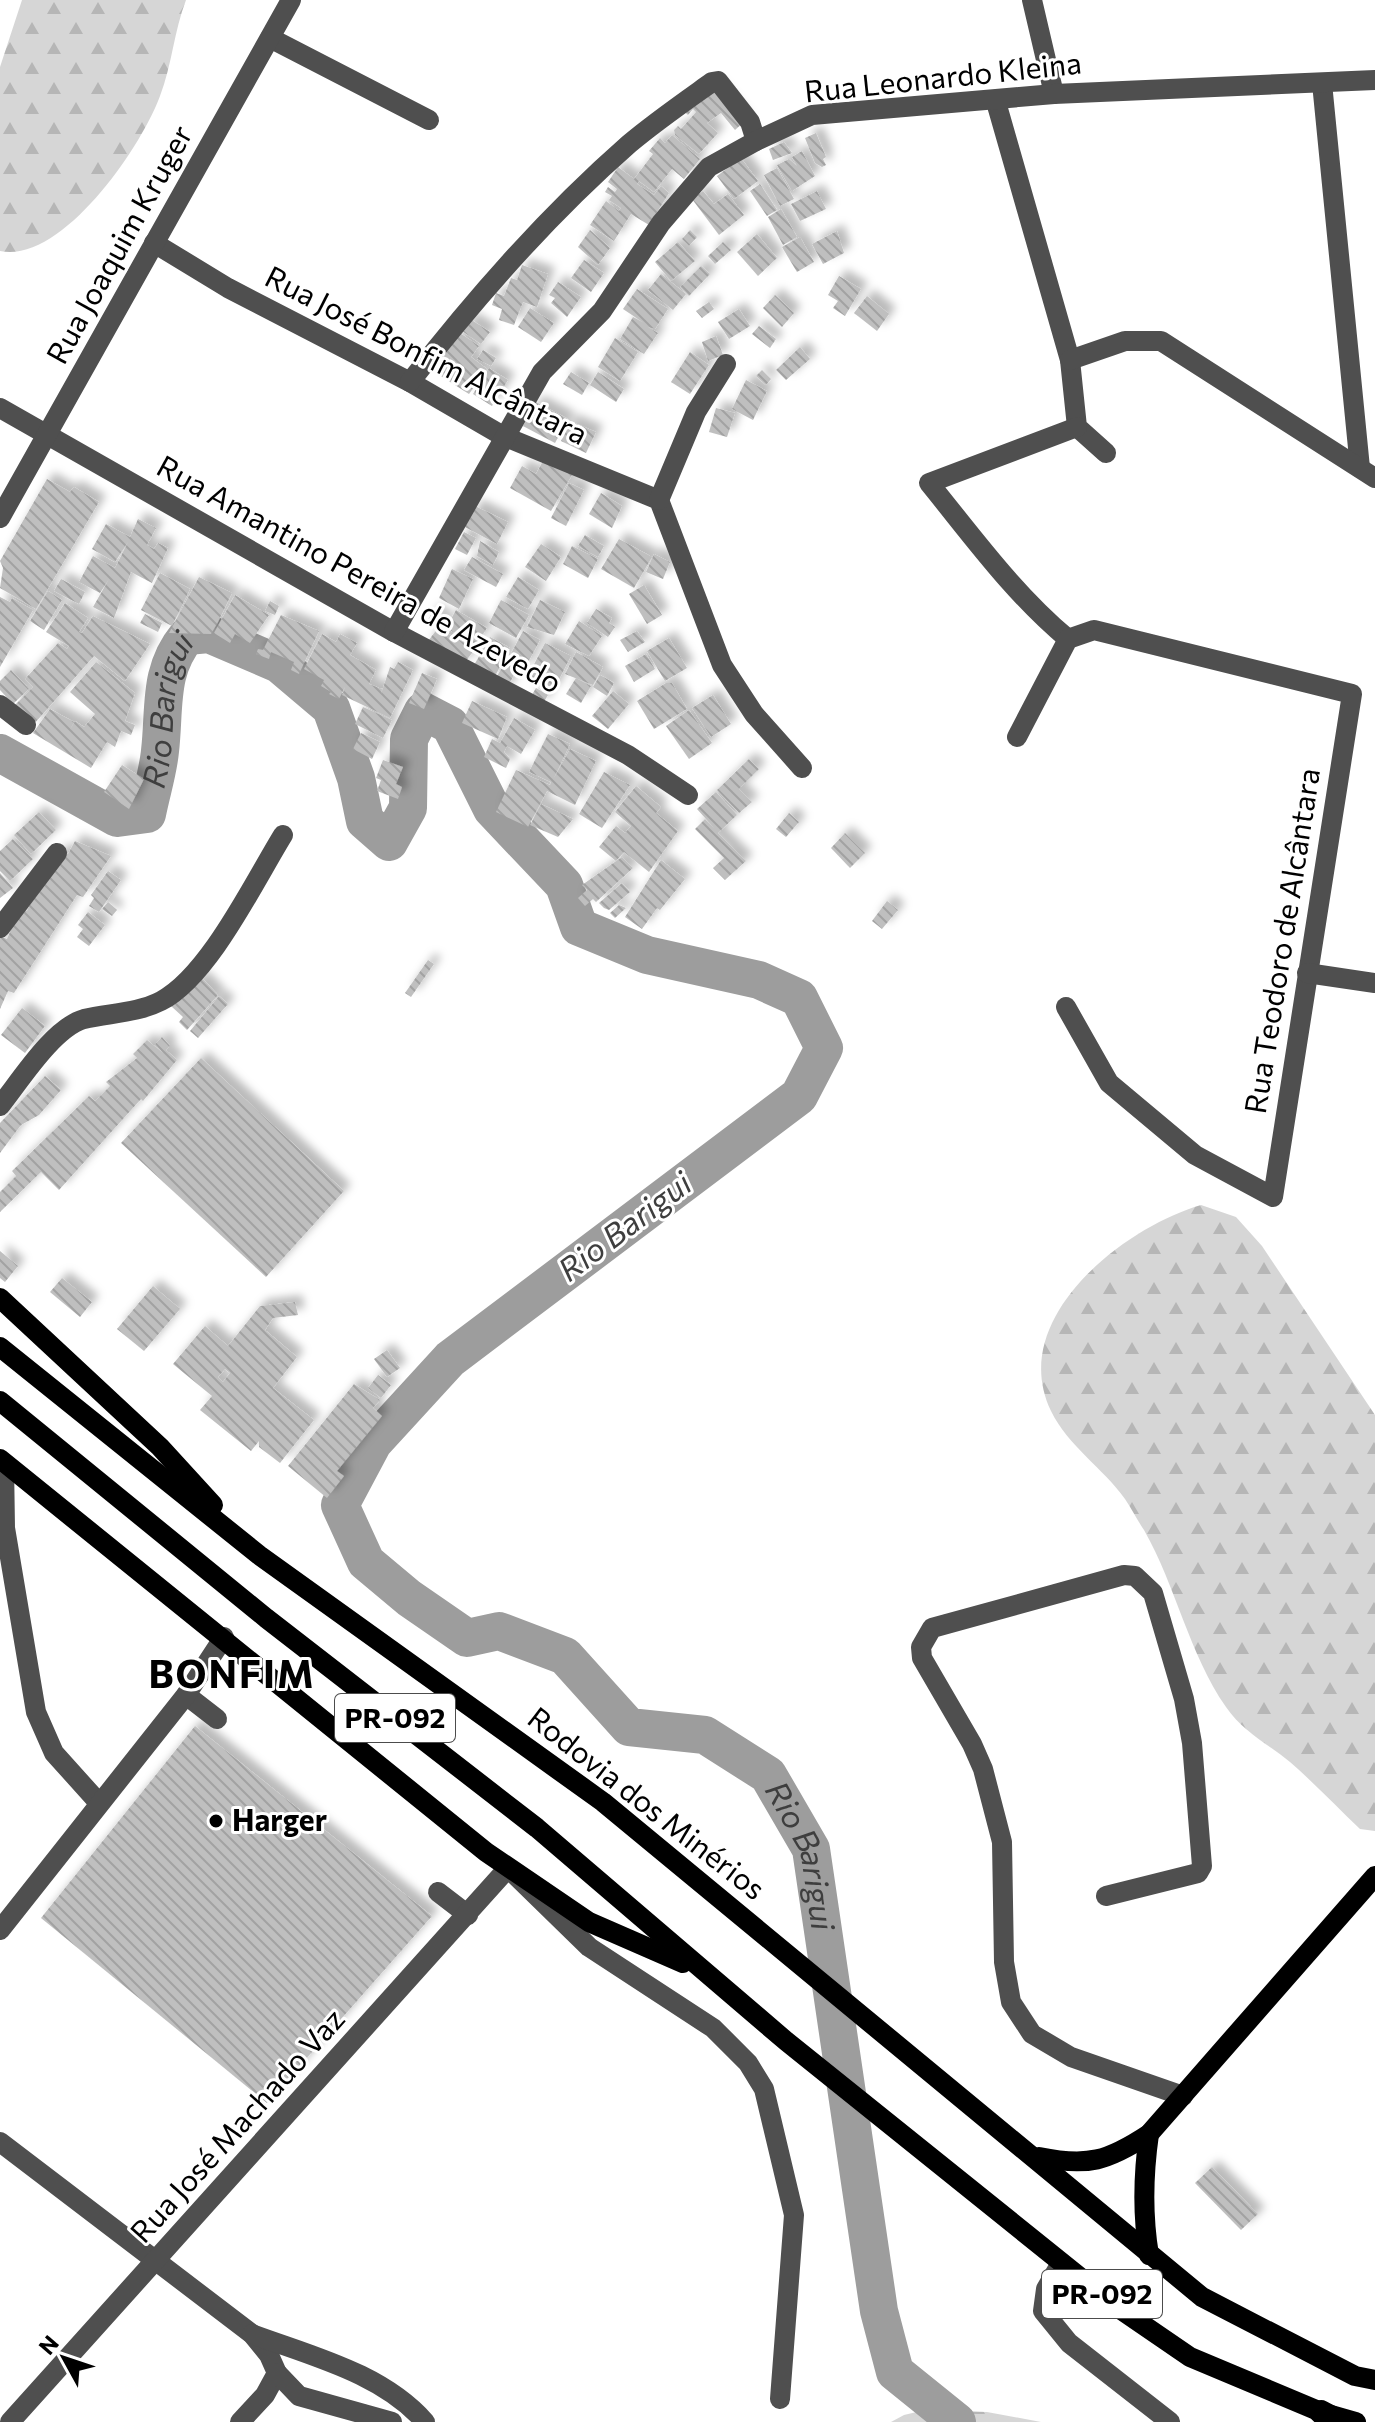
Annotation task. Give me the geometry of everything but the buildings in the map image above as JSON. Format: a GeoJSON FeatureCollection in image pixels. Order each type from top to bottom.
{"type":"FeatureCollection","features":[{"type":"Feature","properties":{"kind":"main road"},"geometry":{"type":"LineString","coordinates":[[0,1298],[160,1447],[259,1555]]}},
{"type":"Feature","properties":{"kind":"main road","name":"Rodovia dos Minérios"},"geometry":{"type":"LineString","coordinates":[[0,1347],[259,1555],[603,1802],[1202,2297],[1355,2376],[1375,2380]]}},
{"type":"Feature","properties":{"kind":"main road","name":"PR-092"},"geometry":{"type":"LineString","coordinates":[[0,1401],[266,1618],[537,1828],[786,2041],[1061,2263],[1190,2357],[1331,2417],[1356,2422]]}},
{"type":"Feature","properties":{"kind":"main road"},"geometry":{"type":"LineString","coordinates":[[2,1461],[508,1868],[589,1922],[703,1971]]}},
{"type":"Feature","properties":{"kind":"main road"},"geometry":{"type":"LineString","coordinates":[[1035,2156],[1075,2164],[1115,2157],[1149,2134],[1375,1876]]}},
{"type":"Feature","properties":{"kind":"main road"},"geometry":{"type":"LineString","coordinates":[[1149,2134],[1143,2201],[1149,2255]]}},
{"type":"Feature","properties":{"kind":"street","name":"Rua Joaquim Kruger"},"geometry":{"type":"LineString","coordinates":[[0,518],[291,0]]}},
{"type":"Feature","properties":{"kind":"street"},"geometry":{"type":"LineString","coordinates":[[1032,0],[1054,94]]}},
{"type":"Feature","properties":{"kind":"street"},"geometry":{"type":"LineString","coordinates":[[270,38],[429,120]]}},
{"type":"Feature","properties":{"kind":"street","name":"Rua Leonardo Kleina"},"geometry":{"type":"LineString","coordinates":[[394,632],[542,372],[602,311],[661,223],[709,167],[812,115],[996,102],[1054,94],[1375,80]]}},
{"type":"Feature","properties":{"kind":"street"},"geometry":{"type":"LineString","coordinates":[[410,382],[465,312],[548,224],[630,144],[712,82],[718,81],[750,122],[756,141]]}},
{"type":"Feature","properties":{"kind":"street"},"geometry":{"type":"LineString","coordinates":[[1322,83],[1367,473]]}},
{"type":"Feature","properties":{"kind":"street"},"geometry":{"type":"LineString","coordinates":[[996,102],[1070,360],[1077,427],[1106,453]]}},
{"type":"Feature","properties":{"kind":"street","name":"Rua José Bonfim Alcântara"},"geometry":{"type":"LineString","coordinates":[[154,243],[228,288],[410,382],[503,436],[659,500]]}},
{"type":"Feature","properties":{"kind":"street"},"geometry":{"type":"LineString","coordinates":[[1070,360],[1125,341],[1161,341],[1367,473]]}},
{"type":"Feature","properties":{"kind":"street"},"geometry":{"type":"LineString","coordinates":[[726,364],[696,412],[659,500],[722,665],[754,714],[802,768]]}},
{"type":"Feature","properties":{"kind":"street","name":"Rua Amantino Pereira de Azevedo"},"geometry":{"type":"LineString","coordinates":[[0,408],[394,632],[628,755],[688,795]]}},
{"type":"Feature","properties":{"kind":"street"},"geometry":{"type":"LineString","coordinates":[[1017,737],[1068,639],[1010,583],[929,483],[1077,427]]}},
{"type":"Feature","properties":{"kind":"street","name":"Rua Teodoro de Alcântara"},"geometry":{"type":"LineString","coordinates":[[1066,1007],[1095,1061],[1119,1092],[1195,1155],[1273,1197],[1352,694],[1094,630],[1068,639]]}},
{"type":"Feature","properties":{"kind":"street"},"geometry":{"type":"LineString","coordinates":[[0,705],[26,725]]}},
{"type":"Feature","properties":{"kind":"street"},"geometry":{"type":"LineString","coordinates":[[0,1106],[52,1041],[81,1020],[122,1013],[161,1001],[197,973],[283,835]]}},
{"type":"Feature","properties":{"kind":"street"},"geometry":{"type":"LineString","coordinates":[[0,928],[57,853]]}},
{"type":"Feature","properties":{"kind":"street"},"geometry":{"type":"LineString","coordinates":[[1307,973],[1375,983]]}},
{"type":"Feature","properties":{"kind":"street"},"geometry":{"type":"LineString","coordinates":[[2,1461],[5,1528],[36,1712],[54,1753],[99,1803]]}},
{"type":"Feature","properties":{"kind":"street"},"geometry":{"type":"LineString","coordinates":[[1106,1896],[1198,1873],[1202,1866],[1192,1743],[1184,1699],[1153,1593],[1135,1576],[1124,1575],[932,1628],[921,1647],[922,1658],[983,1769],[1002,1842],[1004,1962],[1011,2002],[1032,2034],[1071,2057],[1183,2096]]}},
{"type":"Feature","properties":{"kind":"street"},"geometry":{"type":"LineString","coordinates":[[0,1930],[186,1695],[224,1637]]}},
{"type":"Feature","properties":{"kind":"street"},"geometry":{"type":"LineString","coordinates":[[186,1695],[217,1719]]}},
{"type":"Feature","properties":{"kind":"street"},"geometry":{"type":"LineString","coordinates":[[508,1868],[589,1947],[713,2028],[748,2063],[764,2089],[794,2215],[780,2399]]}},
{"type":"Feature","properties":{"kind":"street","name":"Rua José Machado Vaz"},"geometry":{"type":"LineString","coordinates":[[10,2422],[508,1868]]}},
{"type":"Feature","properties":{"kind":"street"},"geometry":{"type":"LineString","coordinates":[[438,1892],[468,1915]]}},
{"type":"Feature","properties":{"kind":"street"},"geometry":{"type":"LineString","coordinates":[[0,2142],[158,2259],[252,2334],[269,2355],[277,2373],[299,2396],[392,2422]]}},
{"type":"Feature","properties":{"kind":"street"},"geometry":{"type":"LineString","coordinates":[[1061,2263],[1046,2289],[1043,2311],[1069,2343],[1170,2422]]}},
{"type":"Feature","properties":{"kind":"street"},"geometry":{"type":"LineString","coordinates":[[252,2334],[362,2374],[416,2411],[425,2422]]}},
{"type":"Feature","properties":{"kind":"street"},"geometry":{"type":"LineString","coordinates":[[240,2422],[265,2395],[277,2373]]}},
{"type":"Feature","properties":{"kind":"green space"},"geometry":{"type":"Polygon","coordinates":[[[22,0],[186,0],[160,96],[118,170],[73,221],[49,239],[24,250],[0,251],[0,67],[22,0]]]}},
{"type":"Feature","properties":{"kind":"green space"},"geometry":{"type":"Polygon","coordinates":[[[1201,1205],[1236,1217],[1262,1246],[1375,1415],[1375,1831],[1360,1829],[1290,1762],[1232,1716],[1202,1665],[1144,1530],[1125,1499],[1058,1424],[1041,1376],[1045,1343],[1059,1311],[1081,1281],[1108,1255],[1139,1233],[1201,1205]]]}},
{"type":"Feature","properties":{"kind":"green space"},"geometry":{"type":"Polygon","coordinates":[[[925,2410],[987,2412],[1041,2422],[891,2422],[925,2410]]]}},
{"type":"Feature","properties":{"kind":"waterway","name":"Rio Barigui"},"geometry":{"type":"LineString","coordinates":[[0,753],[117,818],[147,814],[159,759],[164,690],[171,663],[187,636],[209,634],[279,664],[331,708],[356,778],[365,821],[389,842],[408,808],[409,739],[423,711],[450,725],[492,809],[564,885],[579,927],[647,955],[759,980],[799,998],[824,1048],[799,1096],[450,1359],[373,1443],[340,1505],[366,1562],[409,1598],[467,1638],[499,1631],[565,1656],[629,1727],[705,1735],[768,1775],[811,1849],[879,2311],[895,2372],[957,2422]]}},
{"type":"Feature","properties":{"kind":"place","name":"Harger"},"geometry":{"type":"Point","coordinates":[216,1821]}},
{"type":"Feature","properties":{"kind":"district","name":"BONFIM"},"geometry":{"type":"Point","coordinates":[232,1675]}}]}
